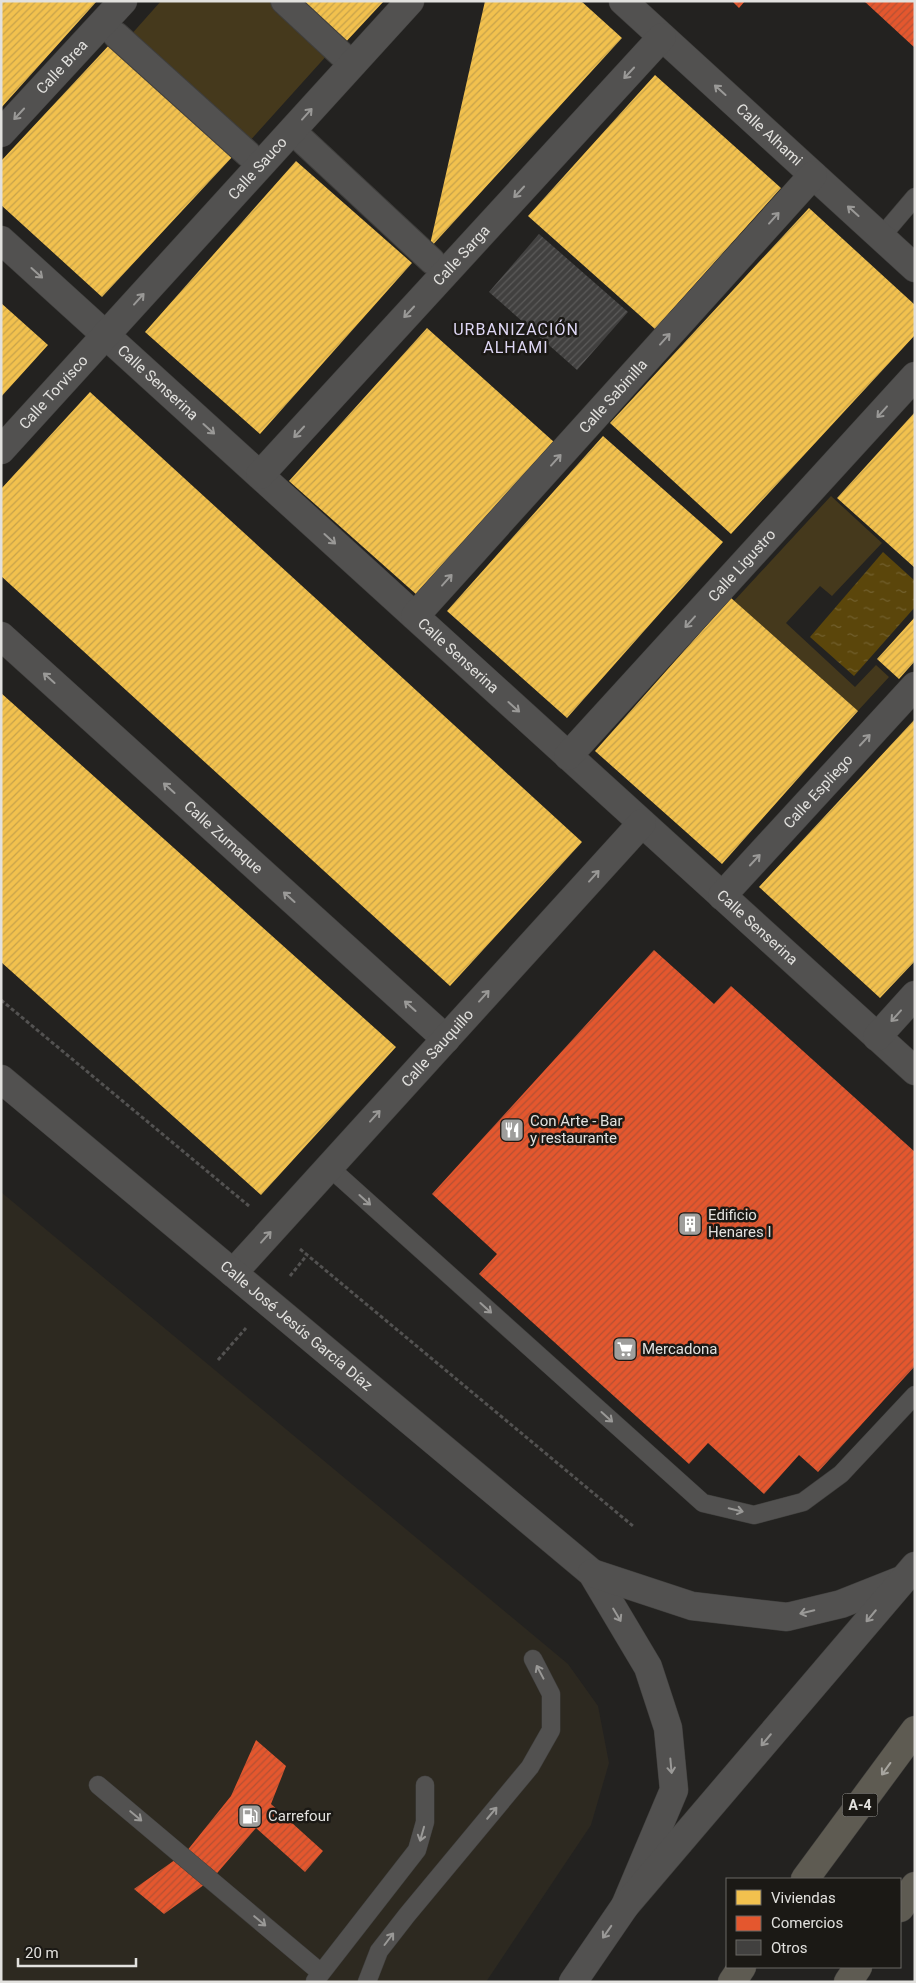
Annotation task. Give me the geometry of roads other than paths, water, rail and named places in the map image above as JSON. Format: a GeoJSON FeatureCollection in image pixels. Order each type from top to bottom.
{"type":"FeatureCollection","features":[{"type":"Feature","properties":{"kind":"highway","name":"A-4"},"geometry":{"type":"LineString","coordinates":[[806,1878],[915,1730]]}},
{"type":"Feature","properties":{"kind":"highway"},"geometry":{"type":"LineString","coordinates":[[901,1907],[915,1886]]}},
{"type":"Feature","properties":{"kind":"highway"},"geometry":{"type":"LineString","coordinates":[[732,1982],[741,1968]]}},
{"type":"Feature","properties":{"kind":"highway"},"geometry":{"type":"LineString","coordinates":[[848,1982],[857,1968]]}},
{"type":"Feature","properties":{"kind":"street","name":"Calle Brea"},"geometry":{"type":"LineString","coordinates":[[1,133],[124,1]]}},
{"type":"Feature","properties":{"kind":"street"},"geometry":{"type":"LineString","coordinates":[[284,1],[342,54]]}},
{"type":"Feature","properties":{"kind":"street","name":"Calle Sauco"},"geometry":{"type":"LineString","coordinates":[[106,335],[410,1]]}},
{"type":"Feature","properties":{"kind":"street","name":"Calle Alhami"},"geometry":{"type":"LineString","coordinates":[[623,1],[915,268]]}},
{"type":"Feature","properties":{"kind":"street"},"geometry":{"type":"LineString","coordinates":[[116,35],[248,154]]}},
{"type":"Feature","properties":{"kind":"street","name":"Calle Sarga"},"geometry":{"type":"LineString","coordinates":[[260,475],[662,36]]}},
{"type":"Feature","properties":{"kind":"street"},"geometry":{"type":"LineString","coordinates":[[300,139],[432,261]]}},
{"type":"Feature","properties":{"kind":"street","name":"Calle Sabinilla"},"geometry":{"type":"LineString","coordinates":[[415,616],[813,175]]}},
{"type":"Feature","properties":{"kind":"street","name":"Calle Senserina"},"geometry":{"type":"LineString","coordinates":[[1,240],[915,1071]]}},
{"type":"Feature","properties":{"kind":"street","name":"Calle Torvisco"},"geometry":{"type":"LineString","coordinates":[[1,450],[106,335]]}},
{"type":"Feature","properties":{"kind":"street","name":"Calle Ligustro"},"geometry":{"type":"LineString","coordinates":[[568,756],[915,376]]}},
{"type":"Feature","properties":{"kind":"street","name":"Calle Zumaque"},"geometry":{"type":"LineString","coordinates":[[1,636],[446,1039]]}},
{"type":"Feature","properties":{"kind":"street","name":"Calle Espliego"},"geometry":{"type":"LineString","coordinates":[[722,896],[915,686]]}},
{"type":"Feature","properties":{"kind":"street","name":"Calle Sauquillo"},"geometry":{"type":"LineString","coordinates":[[233,1273],[642,823]]}},
{"type":"Feature","properties":{"kind":"street"},"geometry":{"type":"LineString","coordinates":[[877,1037],[915,995]]}},
{"type":"Feature","properties":{"kind":"street","name":"Calle José Jesús García Díaz"},"geometry":{"type":"LineString","coordinates":[[1,1079],[592,1573]]}},
{"type":"Feature","properties":{"kind":"street"},"geometry":{"type":"LineString","coordinates":[[592,1573],[692,1606],[787,1617],[841,1604],[908,1573]]}},
{"type":"Feature","properties":{"kind":"street"},"geometry":{"type":"LineString","coordinates":[[592,1573],[648,1667],[668,1728],[674,1790],[625,1906]]}},
{"type":"Feature","properties":{"kind":"street"},"geometry":{"type":"LineString","coordinates":[[573,1982],[625,1906],[908,1573]]}},
{"type":"Feature","properties":{"kind":"lane"},"geometry":{"type":"LineString","coordinates":[[881,237],[915,197]]}},
{"type":"Feature","properties":{"kind":"lane"},"geometry":{"type":"LineString","coordinates":[[329,1167],[704,1503],[754,1515],[803,1502],[841,1474],[915,1395]]}},
{"type":"Feature","properties":{"kind":"lane"},"geometry":{"type":"LineString","coordinates":[[367,1982],[379,1951],[407,1914],[530,1767],[550,1730],[551,1694],[532,1659]]}},
{"type":"Feature","properties":{"kind":"lane"},"geometry":{"type":"LineString","coordinates":[[98,1785],[317,1977],[375,1906],[417,1850],[425,1822],[425,1785]]}},
{"type":"Feature","properties":{"kind":"water"},"geometry":{"type":"Polygon","coordinates":[[[883,552],[915,581],[915,607],[854,676],[810,637],[883,552]]]}},
{"type":"Feature","properties":{"kind":"place","name":"Con Arte - Bar y restaurante"},"geometry":{"type":"Point","coordinates":[512,1130]}},
{"type":"Feature","properties":{"kind":"place","name":"Edificio Henares I"},"geometry":{"type":"Point","coordinates":[690,1224]}},
{"type":"Feature","properties":{"kind":"place","name":"Mercadona"},"geometry":{"type":"Point","coordinates":[625,1349]}},
{"type":"Feature","properties":{"kind":"place","name":"Carrefour"},"geometry":{"type":"Point","coordinates":[250,1816]}},
{"type":"Feature","properties":{"kind":"district","name":"URBANIZACIÓN ALHAMI"},"geometry":{"type":"Point","coordinates":[516,338]}}]}
